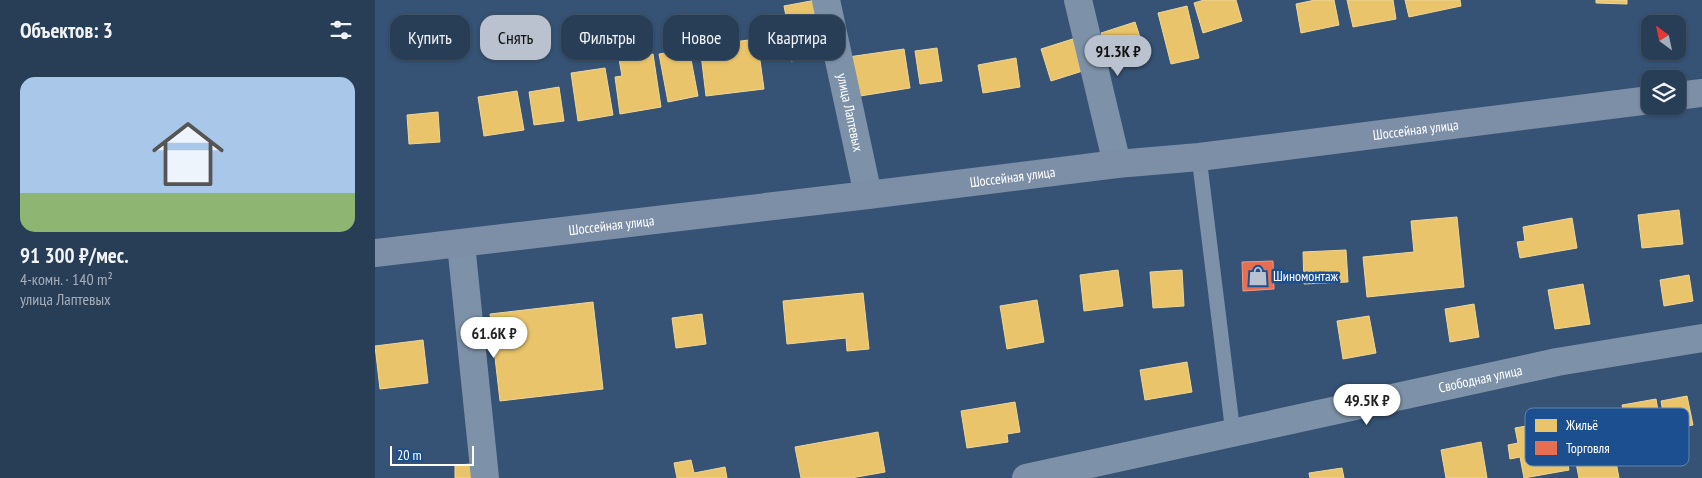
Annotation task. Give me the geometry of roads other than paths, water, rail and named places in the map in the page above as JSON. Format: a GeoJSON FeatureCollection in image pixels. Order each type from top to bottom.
{"type":"FeatureCollection","features":[{"type":"Feature","properties":{"kind":"main road"},"geometry":{"type":"LineString","coordinates":[[1686,95],[1702,93]]}},
{"type":"Feature","properties":{"kind":"main road","name":"Шоссейная улица"},"geometry":{"type":"LineString","coordinates":[[375,253],[1117,164],[1199,157],[1641,101]]}},
{"type":"Feature","properties":{"kind":"street","name":"улица Лаптевых"},"geometry":{"type":"LineString","coordinates":[[826,0],[868,195]]}},
{"type":"Feature","properties":{"kind":"street"},"geometry":{"type":"LineString","coordinates":[[1078,0],[1117,164]]}},
{"type":"Feature","properties":{"kind":"street"},"geometry":{"type":"LineString","coordinates":[[461,244],[485,478]]}},
{"type":"Feature","properties":{"kind":"street","name":"Свободная улица"},"geometry":{"type":"LineString","coordinates":[[1026,478],[1557,362],[1702,338]]}},
{"type":"Feature","properties":{"kind":"lane"},"geometry":{"type":"LineString","coordinates":[[1199,157],[1233,433]]}},
{"type":"Feature","properties":{"kind":"place","name":"Шиномонтаж"},"geometry":{"type":"Point","coordinates":[1258,276]}}]}
